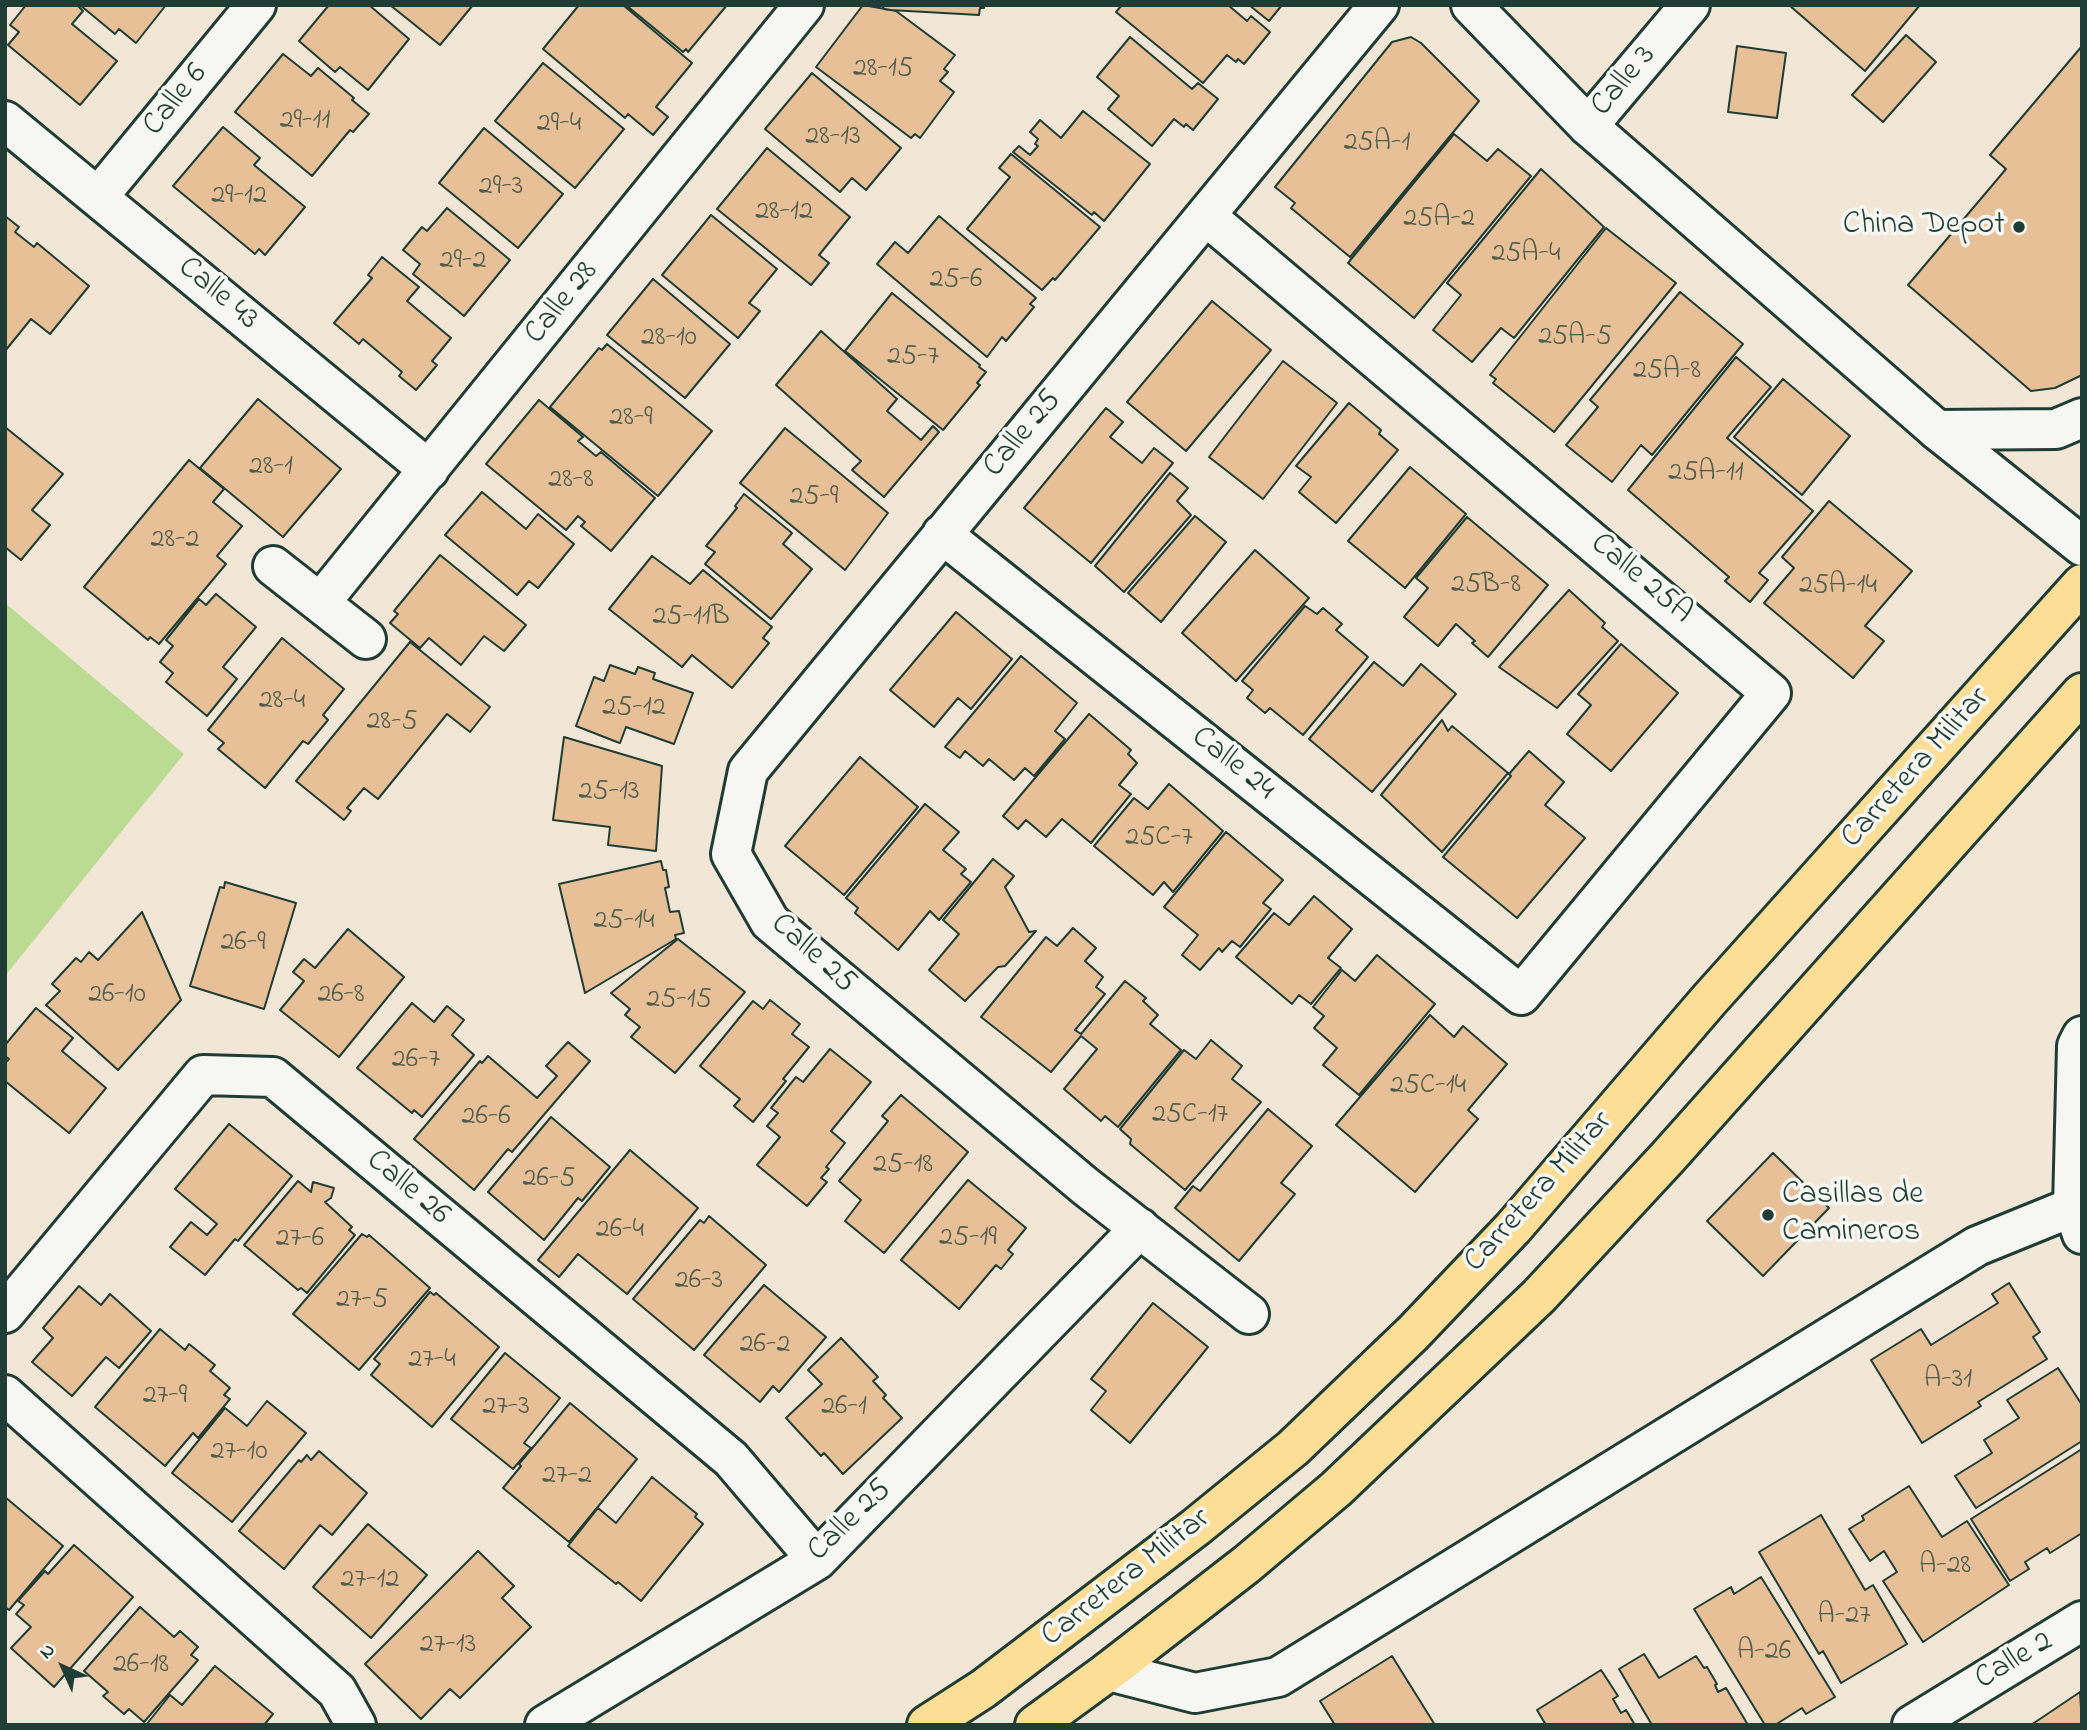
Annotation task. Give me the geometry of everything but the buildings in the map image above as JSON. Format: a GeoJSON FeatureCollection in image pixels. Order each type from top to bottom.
{"type":"FeatureCollection","features":[{"type":"Feature","properties":{"kind":"main road","name":"Carretera Militar"},"geometry":{"type":"LineString","coordinates":[[928,1725],[983,1689],[1206,1519],[1293,1448],[1413,1333],[1513,1228],[1709,1000],[2082,584]]}},
{"type":"Feature","properties":{"kind":"main road","name":"Carretera Militar"},"geometry":{"type":"LineString","coordinates":[[1035,1725],[1247,1564],[1336,1489],[1539,1296],[1668,1157],[2082,693]]}},
{"type":"Feature","properties":{"kind":"street","name":"Calle 6"},"geometry":{"type":"LineString","coordinates":[[98,197],[256,5]]}},
{"type":"Feature","properties":{"kind":"street","name":"Calle 28"},"geometry":{"type":"LineString","coordinates":[[320,603],[804,5]]}},
{"type":"Feature","properties":{"kind":"street","name":"Calle 25"},"geometry":{"type":"LineString","coordinates":[[545,1725],[817,1560],[1140,1228],[1084,1186],[770,922],[731,854],[748,771],[1379,5]]}},
{"type":"Feature","properties":{"kind":"street"},"geometry":{"type":"LineString","coordinates":[[1471,5],[1588,126],[1937,430],[2082,546]]}},
{"type":"Feature","properties":{"kind":"street","name":"Calle 3"},"geometry":{"type":"LineString","coordinates":[[1588,126],[1690,5]]}},
{"type":"Feature","properties":{"kind":"street","name":"Calle 43"},"geometry":{"type":"LineString","coordinates":[[5,121],[429,470]]}},
{"type":"Feature","properties":{"kind":"street","name":"Calle 25A"},"geometry":{"type":"LineString","coordinates":[[1206,216],[1771,693],[1521,995]]}},
{"type":"Feature","properties":{"kind":"street"},"geometry":{"type":"LineString","coordinates":[[1937,430],[2056,429],[2082,418]]}},
{"type":"Feature","properties":{"kind":"street","name":"Calle 24"},"geometry":{"type":"LineString","coordinates":[[942,534],[1521,995]]}},
{"type":"Feature","properties":{"kind":"street"},"geometry":{"type":"LineString","coordinates":[[272,566],[366,639]]}},
{"type":"Feature","properties":{"kind":"street"},"geometry":{"type":"LineString","coordinates":[[1109,1671],[1195,1693],[1278,1677],[1977,1246],[2078,1221],[2077,1046],[2082,1036]]}},
{"type":"Feature","properties":{"kind":"street","name":"Calle 26"},"geometry":{"type":"LineString","coordinates":[[5,1313],[203,1075],[273,1077],[731,1459],[817,1560]]}},
{"type":"Feature","properties":{"kind":"street"},"geometry":{"type":"LineString","coordinates":[[1140,1228],[1249,1314]]}},
{"type":"Feature","properties":{"kind":"street"},"geometry":{"type":"LineString","coordinates":[[5,1395],[337,1691],[356,1725]]}},
{"type":"Feature","properties":{"kind":"street","name":"Calle 2"},"geometry":{"type":"LineString","coordinates":[[1912,1725],[2082,1621]]}},
{"type":"Feature","properties":{"kind":"green space"},"geometry":{"type":"Polygon","coordinates":[[[5,603],[184,754],[5,976],[5,603]]]}},
{"type":"Feature","properties":{"kind":"place","name":"China Depot"},"geometry":{"type":"Point","coordinates":[2019,227]}},
{"type":"Feature","properties":{"kind":"place","name":"Casillas de Camineros"},"geometry":{"type":"Point","coordinates":[1768,1215]}}]}
